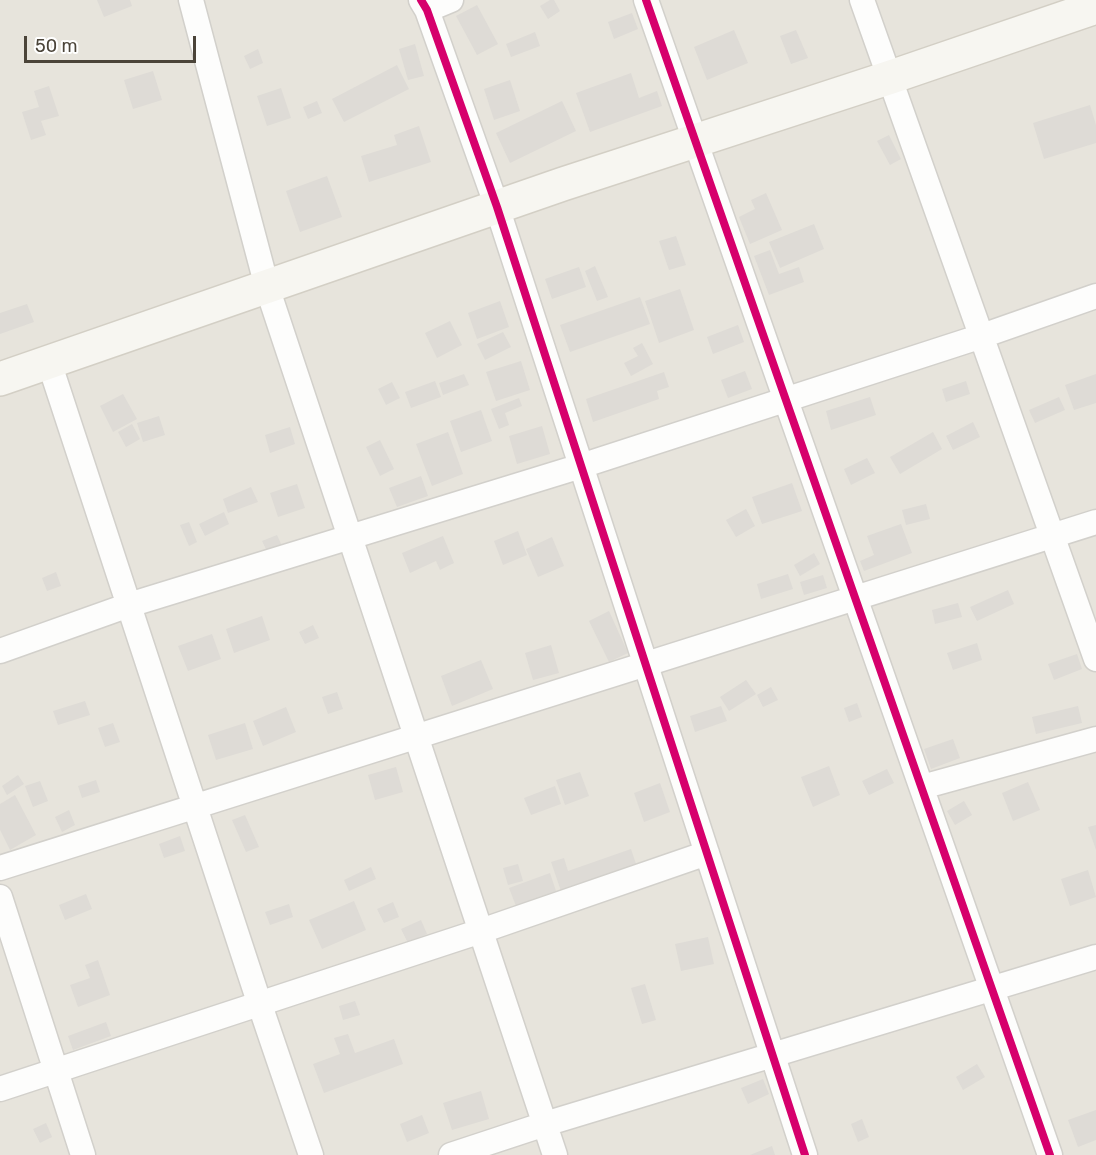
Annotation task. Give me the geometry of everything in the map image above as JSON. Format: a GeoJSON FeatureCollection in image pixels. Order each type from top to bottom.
{"type":"FeatureCollection","features":[{"type":"Feature","properties":{"kind":"main road"},"geometry":{"type":"LineString","coordinates":[[0,379],[496,207],[891,77],[1082,7]]}},
{"type":"Feature","properties":{"kind":"street"},"geometry":{"type":"LineString","coordinates":[[191,0],[267,287],[555,1155]]}},
{"type":"Feature","properties":{"kind":"street"},"geometry":{"type":"LineString","coordinates":[[451,0],[424,5],[496,207],[805,1155]]}},
{"type":"Feature","properties":{"kind":"street"},"geometry":{"type":"LineString","coordinates":[[646,0],[1050,1155]]}},
{"type":"Feature","properties":{"kind":"street"},"geometry":{"type":"LineString","coordinates":[[862,0],[1096,659]]}},
{"type":"Feature","properties":{"kind":"street"},"geometry":{"type":"LineString","coordinates":[[0,651],[129,605],[581,466],[982,336],[1096,296]]}},
{"type":"Feature","properties":{"kind":"street"},"geometry":{"type":"LineString","coordinates":[[49,362],[311,1155]]}},
{"type":"Feature","properties":{"kind":"street"},"geometry":{"type":"LineString","coordinates":[[0,868],[1096,522]]}},
{"type":"Feature","properties":{"kind":"street"},"geometry":{"type":"LineString","coordinates":[[922,787],[1096,738]]}},
{"type":"Feature","properties":{"kind":"street"},"geometry":{"type":"LineString","coordinates":[[0,1089],[260,1005],[707,853]]}},
{"type":"Feature","properties":{"kind":"street"},"geometry":{"type":"LineString","coordinates":[[0,897],[83,1155]]}},
{"type":"Feature","properties":{"kind":"street"},"geometry":{"type":"LineString","coordinates":[[451,1155],[545,1124],[1096,957]]}},
{"type":"Feature","properties":{"kind":"shaded area"},"geometry":{"type":"Polygon","coordinates":[[[0,0],[1096,0],[1096,1155],[0,1155],[0,0]]]}},
{"type":"Feature","properties":{"kind":"building"},"geometry":{"type":"Polygon","coordinates":[[[97,0],[130,0],[132,6],[104,17],[97,0]]]}},
{"type":"Feature","properties":{"kind":"building"},"geometry":{"type":"Polygon","coordinates":[[[554,0],[560,11],[548,19],[540,6],[554,0]]]}},
{"type":"Feature","properties":{"kind":"building"},"geometry":{"type":"Polygon","coordinates":[[[477,5],[498,44],[477,55],[456,16],[477,5]]]}},
{"type":"Feature","properties":{"kind":"building"},"geometry":{"type":"Polygon","coordinates":[[[632,13],[638,29],[614,39],[608,22],[632,13]]]}},
{"type":"Feature","properties":{"kind":"building"},"geometry":{"type":"Polygon","coordinates":[[[734,30],[748,63],[707,80],[694,47],[734,30]]]}},
{"type":"Feature","properties":{"kind":"building"},"geometry":{"type":"Polygon","coordinates":[[[796,30],[808,58],[791,64],[780,36],[796,30]]]}},
{"type":"Feature","properties":{"kind":"building"},"geometry":{"type":"Polygon","coordinates":[[[535,32],[540,46],[511,57],[506,44],[535,32]]]}},
{"type":"Feature","properties":{"kind":"building"},"geometry":{"type":"Polygon","coordinates":[[[415,44],[424,76],[408,80],[399,49],[415,44]]]}},
{"type":"Feature","properties":{"kind":"building"},"geometry":{"type":"Polygon","coordinates":[[[258,49],[263,63],[250,69],[244,56],[258,49]]]}},
{"type":"Feature","properties":{"kind":"building"},"geometry":{"type":"Polygon","coordinates":[[[397,65],[409,89],[344,122],[332,99],[397,65]]]}},
{"type":"Feature","properties":{"kind":"building"},"geometry":{"type":"Polygon","coordinates":[[[153,71],[162,100],[133,109],[124,80],[153,71]]]}},
{"type":"Feature","properties":{"kind":"building"},"geometry":{"type":"Polygon","coordinates":[[[631,73],[639,98],[657,91],[662,106],[590,132],[576,93],[631,73]]]}},
{"type":"Feature","properties":{"kind":"building"},"geometry":{"type":"Polygon","coordinates":[[[510,80],[520,111],[494,120],[484,89],[510,80]]]}},
{"type":"Feature","properties":{"kind":"building"},"geometry":{"type":"Polygon","coordinates":[[[49,86],[59,116],[41,121],[46,135],[31,140],[22,112],[39,107],[34,91],[49,86]]]}},
{"type":"Feature","properties":{"kind":"building"},"geometry":{"type":"Polygon","coordinates":[[[281,88],[291,118],[267,126],[257,96],[281,88]]]}},
{"type":"Feature","properties":{"kind":"building"},"geometry":{"type":"Polygon","coordinates":[[[317,101],[322,113],[308,119],[303,107],[317,101]]]}},
{"type":"Feature","properties":{"kind":"building"},"geometry":{"type":"Polygon","coordinates":[[[562,101],[576,131],[510,163],[496,133],[562,101]]]}},
{"type":"Feature","properties":{"kind":"building"},"geometry":{"type":"Polygon","coordinates":[[[1090,105],[1096,125],[1096,143],[1044,159],[1033,123],[1090,105]]]}},
{"type":"Feature","properties":{"kind":"building"},"geometry":{"type":"Polygon","coordinates":[[[419,126],[431,162],[369,182],[361,156],[397,145],[394,135],[419,126]]]}},
{"type":"Feature","properties":{"kind":"building"},"geometry":{"type":"Polygon","coordinates":[[[889,135],[901,159],[890,165],[877,141],[889,135]]]}},
{"type":"Feature","properties":{"kind":"building"},"geometry":{"type":"Polygon","coordinates":[[[327,176],[342,217],[300,232],[286,191],[327,176]]]}},
{"type":"Feature","properties":{"kind":"building"},"geometry":{"type":"Polygon","coordinates":[[[766,193],[782,230],[750,244],[739,217],[755,209],[751,200],[766,193]]]}},
{"type":"Feature","properties":{"kind":"building"},"geometry":{"type":"Polygon","coordinates":[[[814,224],[824,249],[780,268],[769,242],[814,224]]]}},
{"type":"Feature","properties":{"kind":"building"},"geometry":{"type":"Polygon","coordinates":[[[676,236],[686,265],[669,270],[659,241],[676,236]]]}},
{"type":"Feature","properties":{"kind":"building"},"geometry":{"type":"Polygon","coordinates":[[[770,250],[779,274],[799,267],[804,282],[769,295],[754,256],[770,250]]]}},
{"type":"Feature","properties":{"kind":"building"},"geometry":{"type":"Polygon","coordinates":[[[595,266],[608,297],[597,301],[585,271],[595,266]]]}},
{"type":"Feature","properties":{"kind":"building"},"geometry":{"type":"Polygon","coordinates":[[[579,267],[586,287],[552,299],[545,279],[579,267]]]}},
{"type":"Feature","properties":{"kind":"building"},"geometry":{"type":"Polygon","coordinates":[[[680,289],[694,330],[659,343],[645,301],[680,289]]]}},
{"type":"Feature","properties":{"kind":"building"},"geometry":{"type":"Polygon","coordinates":[[[640,297],[650,324],[570,352],[560,325],[640,297]]]}},
{"type":"Feature","properties":{"kind":"building"},"geometry":{"type":"Polygon","coordinates":[[[500,301],[509,327],[477,339],[468,313],[500,301]]]}},
{"type":"Feature","properties":{"kind":"building"},"geometry":{"type":"Polygon","coordinates":[[[27,304],[34,322],[0,334],[0,313],[27,304]]]}},
{"type":"Feature","properties":{"kind":"building"},"geometry":{"type":"Polygon","coordinates":[[[450,321],[462,345],[437,358],[425,333],[450,321]]]}},
{"type":"Feature","properties":{"kind":"building"},"geometry":{"type":"Polygon","coordinates":[[[738,325],[744,342],[713,354],[707,337],[738,325]]]}},
{"type":"Feature","properties":{"kind":"building"},"geometry":{"type":"Polygon","coordinates":[[[503,332],[511,347],[485,360],[477,344],[503,332]]]}},
{"type":"Feature","properties":{"kind":"building"},"geometry":{"type":"Polygon","coordinates":[[[642,343],[653,364],[631,376],[624,363],[638,356],[633,348],[642,343]]]}},
{"type":"Feature","properties":{"kind":"building"},"geometry":{"type":"Polygon","coordinates":[[[521,361],[530,390],[496,401],[486,372],[521,361]]]}},
{"type":"Feature","properties":{"kind":"building"},"geometry":{"type":"Polygon","coordinates":[[[745,371],[752,389],[728,398],[721,380],[745,371]]]}},
{"type":"Feature","properties":{"kind":"building"},"geometry":{"type":"Polygon","coordinates":[[[664,372],[669,387],[657,391],[659,399],[593,422],[586,399],[664,372]]]}},
{"type":"Feature","properties":{"kind":"building"},"geometry":{"type":"Polygon","coordinates":[[[464,374],[469,385],[443,395],[439,383],[464,374]]]}},
{"type":"Feature","properties":{"kind":"building"},"geometry":{"type":"Polygon","coordinates":[[[1096,374],[1096,403],[1074,410],[1065,385],[1096,374]]]}},
{"type":"Feature","properties":{"kind":"building"},"geometry":{"type":"Polygon","coordinates":[[[435,381],[441,397],[411,408],[405,392],[435,381]]]}},
{"type":"Feature","properties":{"kind":"building"},"geometry":{"type":"Polygon","coordinates":[[[966,381],[970,394],[946,402],[942,389],[966,381]]]}},
{"type":"Feature","properties":{"kind":"building"},"geometry":{"type":"Polygon","coordinates":[[[392,382],[400,398],[386,405],[378,389],[392,382]]]}},
{"type":"Feature","properties":{"kind":"building"},"geometry":{"type":"Polygon","coordinates":[[[123,394],[137,419],[113,432],[100,406],[123,394]]]}},
{"type":"Feature","properties":{"kind":"building"},"geometry":{"type":"Polygon","coordinates":[[[870,397],[876,415],[831,430],[826,411],[870,397]]]}},
{"type":"Feature","properties":{"kind":"building"},"geometry":{"type":"Polygon","coordinates":[[[1059,397],[1065,410],[1035,423],[1029,410],[1059,397]]]}},
{"type":"Feature","properties":{"kind":"building"},"geometry":{"type":"Polygon","coordinates":[[[519,398],[522,406],[505,413],[509,425],[499,429],[491,409],[519,398]]]}},
{"type":"Feature","properties":{"kind":"building"},"geometry":{"type":"Polygon","coordinates":[[[481,410],[492,441],[461,452],[450,421],[481,410]]]}},
{"type":"Feature","properties":{"kind":"building"},"geometry":{"type":"Polygon","coordinates":[[[159,416],[165,435],[143,442],[137,423],[159,416]]]}},
{"type":"Feature","properties":{"kind":"building"},"geometry":{"type":"Polygon","coordinates":[[[973,422],[980,437],[953,450],[946,436],[973,422]]]}},
{"type":"Feature","properties":{"kind":"building"},"geometry":{"type":"Polygon","coordinates":[[[132,424],[140,439],[126,447],[118,432],[132,424]]]}},
{"type":"Feature","properties":{"kind":"building"},"geometry":{"type":"Polygon","coordinates":[[[542,426],[550,454],[517,464],[509,436],[542,426]]]}},
{"type":"Feature","properties":{"kind":"building"},"geometry":{"type":"Polygon","coordinates":[[[290,427],[295,444],[270,453],[265,435],[290,427]]]}},
{"type":"Feature","properties":{"kind":"building"},"geometry":{"type":"Polygon","coordinates":[[[448,432],[463,474],[432,486],[416,444],[448,432]]]}},
{"type":"Feature","properties":{"kind":"building"},"geometry":{"type":"Polygon","coordinates":[[[933,432],[942,449],[900,474],[890,457],[933,432]]]}},
{"type":"Feature","properties":{"kind":"building"},"geometry":{"type":"Polygon","coordinates":[[[380,440],[394,469],[380,476],[366,447],[380,440]]]}},
{"type":"Feature","properties":{"kind":"building"},"geometry":{"type":"Polygon","coordinates":[[[867,458],[875,473],[851,485],[844,469],[867,458]]]}},
{"type":"Feature","properties":{"kind":"building"},"geometry":{"type":"Polygon","coordinates":[[[421,476],[428,496],[397,507],[389,488],[421,476]]]}},
{"type":"Feature","properties":{"kind":"building"},"geometry":{"type":"Polygon","coordinates":[[[792,483],[802,511],[762,524],[752,497],[792,483]]]}},
{"type":"Feature","properties":{"kind":"building"},"geometry":{"type":"Polygon","coordinates":[[[297,484],[305,508],[278,517],[270,493],[297,484]]]}},
{"type":"Feature","properties":{"kind":"building"},"geometry":{"type":"Polygon","coordinates":[[[251,487],[258,502],[228,513],[223,499],[251,487]]]}},
{"type":"Feature","properties":{"kind":"building"},"geometry":{"type":"Polygon","coordinates":[[[926,504],[930,519],[906,525],[902,510],[926,504]]]}},
{"type":"Feature","properties":{"kind":"building"},"geometry":{"type":"Polygon","coordinates":[[[746,509],[755,526],[736,537],[726,520],[746,509]]]}},
{"type":"Feature","properties":{"kind":"building"},"geometry":{"type":"Polygon","coordinates":[[[224,512],[229,524],[205,536],[199,524],[224,512]]]}},
{"type":"Feature","properties":{"kind":"building"},"geometry":{"type":"Polygon","coordinates":[[[189,522],[197,542],[189,546],[180,525],[189,522]]]}},
{"type":"Feature","properties":{"kind":"building"},"geometry":{"type":"Polygon","coordinates":[[[901,524],[912,553],[864,571],[860,561],[874,555],[867,536],[901,524]]]}},
{"type":"Feature","properties":{"kind":"building"},"geometry":{"type":"Polygon","coordinates":[[[518,531],[527,555],[503,565],[494,541],[518,531]]]}},
{"type":"Feature","properties":{"kind":"building"},"geometry":{"type":"Polygon","coordinates":[[[277,535],[282,546],[268,553],[262,541],[277,535]]]}},
{"type":"Feature","properties":{"kind":"building"},"geometry":{"type":"Polygon","coordinates":[[[443,536],[454,563],[440,570],[436,561],[410,573],[402,553],[443,536]]]}},
{"type":"Feature","properties":{"kind":"building"},"geometry":{"type":"Polygon","coordinates":[[[552,537],[564,566],[538,577],[526,549],[552,537]]]}},
{"type":"Feature","properties":{"kind":"building"},"geometry":{"type":"Polygon","coordinates":[[[814,553],[820,564],[800,576],[794,565],[814,553]]]}},
{"type":"Feature","properties":{"kind":"building"},"geometry":{"type":"Polygon","coordinates":[[[56,572],[61,586],[47,591],[42,578],[56,572]]]}},
{"type":"Feature","properties":{"kind":"building"},"geometry":{"type":"Polygon","coordinates":[[[788,574],[793,589],[761,599],[757,584],[788,574]]]}},
{"type":"Feature","properties":{"kind":"building"},"geometry":{"type":"Polygon","coordinates":[[[823,575],[827,588],[804,595],[800,582],[823,575]]]}},
{"type":"Feature","properties":{"kind":"building"},"geometry":{"type":"Polygon","coordinates":[[[1008,590],[1014,604],[977,621],[970,607],[1008,590]]]}},
{"type":"Feature","properties":{"kind":"building"},"geometry":{"type":"Polygon","coordinates":[[[958,603],[962,617],[935,624],[932,610],[958,603]]]}},
{"type":"Feature","properties":{"kind":"building"},"geometry":{"type":"Polygon","coordinates":[[[609,611],[628,653],[609,662],[589,621],[609,611]]]}},
{"type":"Feature","properties":{"kind":"building"},"geometry":{"type":"Polygon","coordinates":[[[262,616],[270,640],[234,653],[226,629],[262,616]]]}},
{"type":"Feature","properties":{"kind":"building"},"geometry":{"type":"Polygon","coordinates":[[[313,625],[319,638],[305,644],[299,632],[313,625]]]}},
{"type":"Feature","properties":{"kind":"building"},"geometry":{"type":"Polygon","coordinates":[[[212,634],[221,659],[188,671],[178,646],[212,634]]]}},
{"type":"Feature","properties":{"kind":"building"},"geometry":{"type":"Polygon","coordinates":[[[977,643],[982,660],[953,670],[947,653],[977,643]]]}},
{"type":"Feature","properties":{"kind":"building"},"geometry":{"type":"Polygon","coordinates":[[[551,645],[559,673],[533,680],[525,653],[551,645]]]}},
{"type":"Feature","properties":{"kind":"building"},"geometry":{"type":"Polygon","coordinates":[[[1077,654],[1082,669],[1054,680],[1048,664],[1077,654]]]}},
{"type":"Feature","properties":{"kind":"building"},"geometry":{"type":"Polygon","coordinates":[[[481,660],[493,689],[452,706],[441,676],[481,660]]]}},
{"type":"Feature","properties":{"kind":"building"},"geometry":{"type":"Polygon","coordinates":[[[746,680],[756,694],[729,711],[720,697],[746,680]]]}},
{"type":"Feature","properties":{"kind":"building"},"geometry":{"type":"Polygon","coordinates":[[[771,687],[778,700],[763,707],[757,695],[771,687]]]}},
{"type":"Feature","properties":{"kind":"building"},"geometry":{"type":"Polygon","coordinates":[[[337,692],[343,709],[328,714],[322,697],[337,692]]]}},
{"type":"Feature","properties":{"kind":"building"},"geometry":{"type":"Polygon","coordinates":[[[85,701],[90,715],[58,725],[53,711],[85,701]]]}},
{"type":"Feature","properties":{"kind":"building"},"geometry":{"type":"Polygon","coordinates":[[[857,703],[862,717],[849,722],[844,708],[857,703]]]}},
{"type":"Feature","properties":{"kind":"building"},"geometry":{"type":"Polygon","coordinates":[[[721,706],[727,721],[695,732],[690,716],[721,706]]]}},
{"type":"Feature","properties":{"kind":"building"},"geometry":{"type":"Polygon","coordinates":[[[1078,706],[1082,723],[1036,734],[1032,717],[1078,706]]]}},
{"type":"Feature","properties":{"kind":"building"},"geometry":{"type":"Polygon","coordinates":[[[286,707],[296,732],[263,746],[253,721],[286,707]]]}},
{"type":"Feature","properties":{"kind":"building"},"geometry":{"type":"Polygon","coordinates":[[[113,723],[120,742],[105,747],[98,728],[113,723]]]}},
{"type":"Feature","properties":{"kind":"building"},"geometry":{"type":"Polygon","coordinates":[[[245,723],[253,749],[216,760],[208,735],[245,723]]]}},
{"type":"Feature","properties":{"kind":"building"},"geometry":{"type":"Polygon","coordinates":[[[953,739],[960,758],[931,769],[924,749],[953,739]]]}},
{"type":"Feature","properties":{"kind":"building"},"geometry":{"type":"Polygon","coordinates":[[[829,766],[840,795],[813,807],[801,777],[829,766]]]}},
{"type":"Feature","properties":{"kind":"building"},"geometry":{"type":"Polygon","coordinates":[[[396,767],[403,792],[375,800],[368,775],[396,767]]]}},
{"type":"Feature","properties":{"kind":"building"},"geometry":{"type":"Polygon","coordinates":[[[887,769],[894,783],[869,795],[862,781],[887,769]]]}},
{"type":"Feature","properties":{"kind":"building"},"geometry":{"type":"Polygon","coordinates":[[[580,772],[589,796],[565,805],[556,780],[580,772]]]}},
{"type":"Feature","properties":{"kind":"building"},"geometry":{"type":"Polygon","coordinates":[[[18,775],[24,784],[7,795],[2,786],[18,775]]]}},
{"type":"Feature","properties":{"kind":"building"},"geometry":{"type":"Polygon","coordinates":[[[96,780],[100,792],[82,798],[78,786],[96,780]]]}},
{"type":"Feature","properties":{"kind":"building"},"geometry":{"type":"Polygon","coordinates":[[[40,781],[48,801],[33,807],[25,786],[40,781]]]}},
{"type":"Feature","properties":{"kind":"building"},"geometry":{"type":"Polygon","coordinates":[[[1028,782],[1040,810],[1013,821],[1002,793],[1028,782]]]}},
{"type":"Feature","properties":{"kind":"building"},"geometry":{"type":"Polygon","coordinates":[[[660,783],[670,812],[644,822],[634,793],[660,783]]]}},
{"type":"Feature","properties":{"kind":"building"},"geometry":{"type":"Polygon","coordinates":[[[555,786],[561,804],[531,815],[524,798],[555,786]]]}},
{"type":"Feature","properties":{"kind":"building"},"geometry":{"type":"Polygon","coordinates":[[[15,795],[36,835],[10,850],[0,830],[0,804],[15,795]]]}},
{"type":"Feature","properties":{"kind":"building"},"geometry":{"type":"Polygon","coordinates":[[[964,801],[972,815],[955,825],[947,811],[964,801]]]}},
{"type":"Feature","properties":{"kind":"building"},"geometry":{"type":"Polygon","coordinates":[[[69,810],[75,825],[62,832],[55,817],[69,810]]]}},
{"type":"Feature","properties":{"kind":"building"},"geometry":{"type":"Polygon","coordinates":[[[245,815],[259,847],[246,852],[232,820],[245,815]]]}},
{"type":"Feature","properties":{"kind":"building"},"geometry":{"type":"Polygon","coordinates":[[[1096,825],[1096,850],[1088,827],[1096,825]]]}},
{"type":"Feature","properties":{"kind":"building"},"geometry":{"type":"Polygon","coordinates":[[[180,836],[185,851],[164,858],[159,844],[180,836]]]}},
{"type":"Feature","properties":{"kind":"building"},"geometry":{"type":"Polygon","coordinates":[[[631,849],[636,864],[561,891],[551,862],[564,858],[568,871],[631,849]]]}},
{"type":"Feature","properties":{"kind":"building"},"geometry":{"type":"Polygon","coordinates":[[[518,864],[523,881],[508,885],[503,868],[518,864]]]}},
{"type":"Feature","properties":{"kind":"building"},"geometry":{"type":"Polygon","coordinates":[[[371,867],[376,879],[349,891],[344,880],[371,867]]]}},
{"type":"Feature","properties":{"kind":"building"},"geometry":{"type":"Polygon","coordinates":[[[1088,870],[1096,897],[1070,906],[1061,879],[1088,870]]]}},
{"type":"Feature","properties":{"kind":"building"},"geometry":{"type":"Polygon","coordinates":[[[550,873],[556,891],[516,906],[509,888],[550,873]]]}},
{"type":"Feature","properties":{"kind":"building"},"geometry":{"type":"Polygon","coordinates":[[[86,894],[92,909],[65,920],[59,905],[86,894]]]}},
{"type":"Feature","properties":{"kind":"building"},"geometry":{"type":"Polygon","coordinates":[[[354,901],[366,930],[322,949],[309,920],[354,901]]]}},
{"type":"Feature","properties":{"kind":"building"},"geometry":{"type":"Polygon","coordinates":[[[393,902],[399,917],[384,923],[377,909],[393,902]]]}},
{"type":"Feature","properties":{"kind":"building"},"geometry":{"type":"Polygon","coordinates":[[[289,904],[293,917],[270,925],[265,912],[289,904]]]}},
{"type":"Feature","properties":{"kind":"building"},"geometry":{"type":"Polygon","coordinates":[[[421,920],[427,934],[408,943],[401,929],[421,920]]]}},
{"type":"Feature","properties":{"kind":"building"},"geometry":{"type":"Polygon","coordinates":[[[708,937],[714,964],[681,971],[675,944],[708,937]]]}},
{"type":"Feature","properties":{"kind":"building"},"geometry":{"type":"Polygon","coordinates":[[[98,960],[110,995],[78,1007],[70,985],[90,978],[85,965],[98,960]]]}},
{"type":"Feature","properties":{"kind":"building"},"geometry":{"type":"Polygon","coordinates":[[[645,984],[656,1020],[642,1024],[631,988],[645,984]]]}},
{"type":"Feature","properties":{"kind":"building"},"geometry":{"type":"Polygon","coordinates":[[[355,1001],[360,1015],[343,1020],[339,1006],[355,1001]]]}},
{"type":"Feature","properties":{"kind":"building"},"geometry":{"type":"Polygon","coordinates":[[[106,1022],[111,1036],[73,1050],[68,1036],[106,1022]]]}},
{"type":"Feature","properties":{"kind":"building"},"geometry":{"type":"Polygon","coordinates":[[[348,1034],[355,1053],[394,1039],[403,1064],[324,1093],[313,1064],[340,1054],[334,1038],[348,1034]]]}},
{"type":"Feature","properties":{"kind":"building"},"geometry":{"type":"Polygon","coordinates":[[[977,1064],[985,1077],[963,1090],[956,1077],[977,1064]]]}},
{"type":"Feature","properties":{"kind":"building"},"geometry":{"type":"Polygon","coordinates":[[[763,1079],[769,1094],[748,1104],[741,1088],[763,1079]]]}},
{"type":"Feature","properties":{"kind":"building"},"geometry":{"type":"Polygon","coordinates":[[[481,1091],[489,1119],[452,1130],[443,1103],[481,1091]]]}},
{"type":"Feature","properties":{"kind":"building"},"geometry":{"type":"Polygon","coordinates":[[[1096,1110],[1096,1140],[1078,1147],[1068,1120],[1096,1110]]]}},
{"type":"Feature","properties":{"kind":"building"},"geometry":{"type":"Polygon","coordinates":[[[422,1115],[429,1133],[407,1142],[400,1124],[422,1115]]]}},
{"type":"Feature","properties":{"kind":"building"},"geometry":{"type":"Polygon","coordinates":[[[862,1119],[869,1137],[858,1142],[851,1124],[862,1119]]]}},
{"type":"Feature","properties":{"kind":"building"},"geometry":{"type":"Polygon","coordinates":[[[46,1123],[52,1137],[40,1143],[33,1129],[46,1123]]]}},
{"type":"Feature","properties":{"kind":"building"},"geometry":{"type":"Polygon","coordinates":[[[772,1146],[775,1155],[750,1155],[772,1146]]]}},
{"type":"Feature","properties":{"kind":"cycle path"},"geometry":{"type":"LineString","coordinates":[[421,0],[427,10],[497,207],[805,1155]]}},
{"type":"Feature","properties":{"kind":"cycle path"},"geometry":{"type":"LineString","coordinates":[[646,0],[1050,1155]]}}]}
